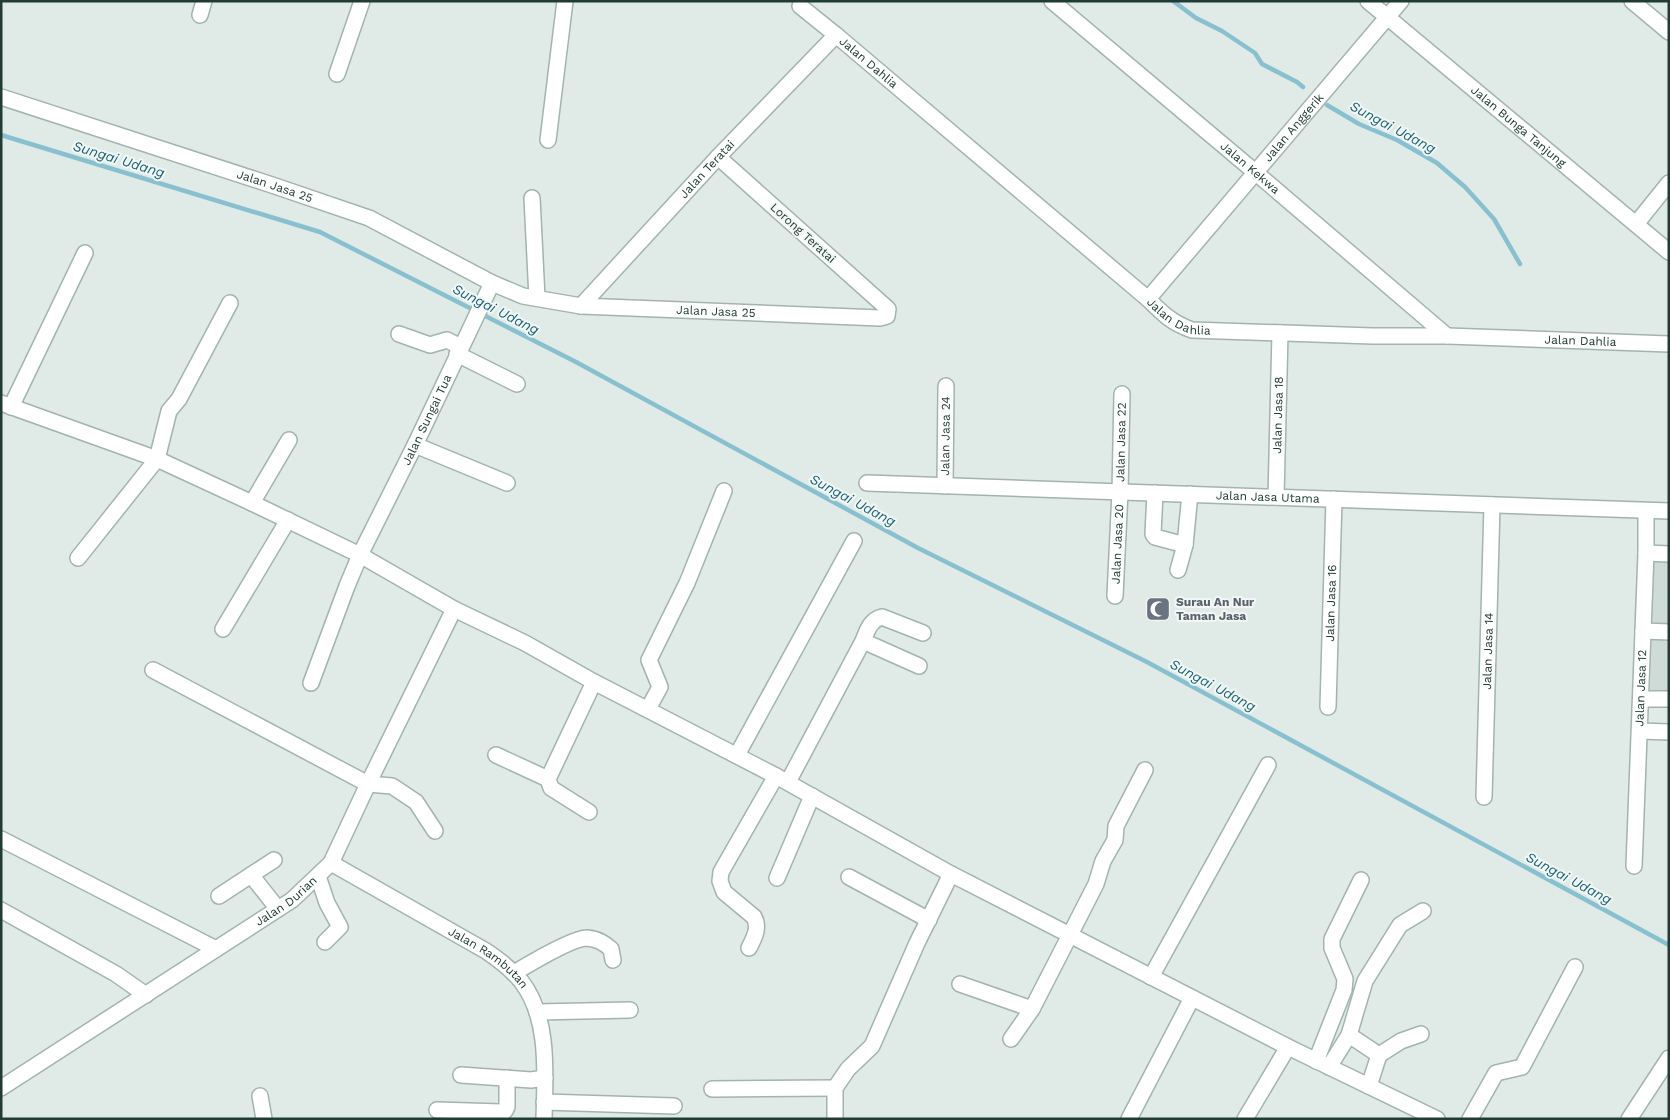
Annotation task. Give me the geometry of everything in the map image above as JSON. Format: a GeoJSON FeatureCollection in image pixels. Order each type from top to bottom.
{"type":"FeatureCollection","features":[{"type":"Feature","properties":{"kind":"street"},"geometry":{"type":"LineString","coordinates":[[337,74],[362,1]]}},
{"type":"Feature","properties":{"kind":"street"},"geometry":{"type":"LineString","coordinates":[[548,140],[564,1]]}},
{"type":"Feature","properties":{"kind":"street","name":"Jalan Kekwa"},"geometry":{"type":"LineString","coordinates":[[1052,1],[1447,336]]}},
{"type":"Feature","properties":{"kind":"street","name":"Jalan Bunga Tanjung"},"geometry":{"type":"LineString","coordinates":[[1368,1],[1434,58],[1669,252]]}},
{"type":"Feature","properties":{"kind":"street","name":"Jalan Anggerik"},"geometry":{"type":"LineString","coordinates":[[1148,300],[1401,1]]}},
{"type":"Feature","properties":{"kind":"street"},"geometry":{"type":"LineString","coordinates":[[1632,1],[1669,32]]}},
{"type":"Feature","properties":{"kind":"street","name":"Jalan Dahlia"},"geometry":{"type":"LineString","coordinates":[[800,6],[1166,317],[1178,325],[1192,330],[1669,344]]}},
{"type":"Feature","properties":{"kind":"street","name":"Jalan Teratai"},"geometry":{"type":"LineString","coordinates":[[581,306],[718,157],[836,35]]}},
{"type":"Feature","properties":{"kind":"street","name":"Jalan Jasa 25"},"geometry":{"type":"LineString","coordinates":[[1,97],[369,218],[492,283],[523,296],[581,306],[880,318],[887,316],[888,309]]}},
{"type":"Feature","properties":{"kind":"street","name":"Lorong Teratai"},"geometry":{"type":"LineString","coordinates":[[718,157],[888,309]]}},
{"type":"Feature","properties":{"kind":"street"},"geometry":{"type":"LineString","coordinates":[[1636,224],[1669,183]]}},
{"type":"Feature","properties":{"kind":"street"},"geometry":{"type":"LineString","coordinates":[[532,198],[537,298]]}},
{"type":"Feature","properties":{"kind":"street"},"geometry":{"type":"LineString","coordinates":[[85,253],[6,405],[114,442],[157,459],[288,520],[360,556],[454,609],[524,643],[594,682],[782,779],[951,874],[1288,1047],[1369,1086],[1413,1113],[1436,1119]]}},
{"type":"Feature","properties":{"kind":"street","name":"Jalan Sungai Tua"},"geometry":{"type":"LineString","coordinates":[[311,683],[360,556],[416,445],[461,345],[492,283]]}},
{"type":"Feature","properties":{"kind":"street"},"geometry":{"type":"LineString","coordinates":[[78,558],[157,459],[169,411],[179,399],[230,303]]}},
{"type":"Feature","properties":{"kind":"street","name":"Jalan Jasa 18"},"geometry":{"type":"LineString","coordinates":[[1276,497],[1280,333]]}},
{"type":"Feature","properties":{"kind":"street"},"geometry":{"type":"LineString","coordinates":[[399,334],[430,345],[447,340],[461,345],[517,384]]}},
{"type":"Feature","properties":{"kind":"street","name":"Jalan Jasa 24"},"geometry":{"type":"LineString","coordinates":[[945,486],[946,386]]}},
{"type":"Feature","properties":{"kind":"street","name":"Jalan Jasa 22"},"geometry":{"type":"LineString","coordinates":[[1120,492],[1122,394]]}},
{"type":"Feature","properties":{"kind":"street"},"geometry":{"type":"LineString","coordinates":[[252,503],[289,440]]}},
{"type":"Feature","properties":{"kind":"street"},"geometry":{"type":"LineString","coordinates":[[416,445],[507,483]]}},
{"type":"Feature","properties":{"kind":"street","name":"Jalan Jasa Utama"},"geometry":{"type":"LineString","coordinates":[[867,483],[1669,511]]}},
{"type":"Feature","properties":{"kind":"street"},"geometry":{"type":"LineString","coordinates":[[648,709],[660,687],[649,660],[687,583],[724,491]]}},
{"type":"Feature","properties":{"kind":"street","name":"Jalan Jasa 20"},"geometry":{"type":"LineString","coordinates":[[1115,596],[1120,492]]}},
{"type":"Feature","properties":{"kind":"street"},"geometry":{"type":"LineString","coordinates":[[1155,493],[1153,534],[1155,537],[1186,545]]}},
{"type":"Feature","properties":{"kind":"street"},"geometry":{"type":"LineString","coordinates":[[1178,570],[1186,545],[1190,494]]}},
{"type":"Feature","properties":{"kind":"street","name":"Jalan Jasa 16"},"geometry":{"type":"LineString","coordinates":[[1328,707],[1334,499]]}},
{"type":"Feature","properties":{"kind":"street","name":"Jalan Jasa 14"},"geometry":{"type":"LineString","coordinates":[[1484,798],[1492,505]]}},
{"type":"Feature","properties":{"kind":"street","name":"Jalan Jasa 12"},"geometry":{"type":"LineString","coordinates":[[1634,866],[1646,510]]}},
{"type":"Feature","properties":{"kind":"street"},"geometry":{"type":"LineString","coordinates":[[223,630],[288,520]]}},
{"type":"Feature","properties":{"kind":"street"},"geometry":{"type":"LineString","coordinates":[[737,755],[854,541]]}},
{"type":"Feature","properties":{"kind":"street"},"geometry":{"type":"LineString","coordinates":[[1646,553],[1669,554]]}},
{"type":"Feature","properties":{"kind":"street","name":"Jalan Durian"},"geometry":{"type":"LineString","coordinates":[[1,1088],[292,900],[318,876],[330,862],[454,609]]}},
{"type":"Feature","properties":{"kind":"street"},"geometry":{"type":"LineString","coordinates":[[749,948],[756,935],[757,922],[754,917],[724,892],[720,881],[721,872],[782,779],[863,641],[870,625],[876,619],[882,617],[923,633]]}},
{"type":"Feature","properties":{"kind":"street"},"geometry":{"type":"LineString","coordinates":[[1643,631],[1669,632]]}},
{"type":"Feature","properties":{"kind":"street"},"geometry":{"type":"LineString","coordinates":[[863,641],[919,666]]}},
{"type":"Feature","properties":{"kind":"street"},"geometry":{"type":"LineString","coordinates":[[153,670],[368,784],[392,786],[416,802],[436,831]]}},
{"type":"Feature","properties":{"kind":"street"},"geometry":{"type":"LineString","coordinates":[[589,812],[551,788],[548,779],[594,682]]}},
{"type":"Feature","properties":{"kind":"street"},"geometry":{"type":"LineString","coordinates":[[1640,699],[1669,699]]}},
{"type":"Feature","properties":{"kind":"street"},"geometry":{"type":"LineString","coordinates":[[1640,731],[1669,732]]}},
{"type":"Feature","properties":{"kind":"street"},"geometry":{"type":"LineString","coordinates":[[496,756],[548,779]]}},
{"type":"Feature","properties":{"kind":"street"},"geometry":{"type":"LineString","coordinates":[[1151,977],[1268,765]]}},
{"type":"Feature","properties":{"kind":"street"},"geometry":{"type":"LineString","coordinates":[[1011,1039],[1032,1009],[1096,884],[1103,861],[1115,840],[1116,826],[1145,770]]}},
{"type":"Feature","properties":{"kind":"street"},"geometry":{"type":"LineString","coordinates":[[777,878],[812,796]]}},
{"type":"Feature","properties":{"kind":"street"},"geometry":{"type":"LineString","coordinates":[[1,839],[216,950]]}},
{"type":"Feature","properties":{"kind":"street"},"geometry":{"type":"LineString","coordinates":[[219,896],[274,860]]}},
{"type":"Feature","properties":{"kind":"street","name":"Jalan Rambutan"},"geometry":{"type":"LineString","coordinates":[[330,862],[486,951],[514,973],[531,996],[537,1012],[544,1052],[544,1119]]}},
{"type":"Feature","properties":{"kind":"street"},"geometry":{"type":"LineString","coordinates":[[835,1119],[835,1088],[848,1069],[872,1046],[917,943],[951,874]]}},
{"type":"Feature","properties":{"kind":"street"},"geometry":{"type":"LineString","coordinates":[[251,875],[278,909]]}},
{"type":"Feature","properties":{"kind":"street"},"geometry":{"type":"LineString","coordinates":[[318,876],[327,903],[340,927],[325,942]]}},
{"type":"Feature","properties":{"kind":"street"},"geometry":{"type":"LineString","coordinates":[[849,876],[929,920]]}},
{"type":"Feature","properties":{"kind":"street"},"geometry":{"type":"LineString","coordinates":[[1323,1064],[1346,979],[1332,948],[1332,939],[1361,880]]}},
{"type":"Feature","properties":{"kind":"street"},"geometry":{"type":"LineString","coordinates":[[1,910],[116,974],[146,994]]}},
{"type":"Feature","properties":{"kind":"street"},"geometry":{"type":"LineString","coordinates":[[1323,1064],[1349,1035],[1365,981],[1400,925],[1423,910]]}},
{"type":"Feature","properties":{"kind":"street"},"geometry":{"type":"LineString","coordinates":[[514,973],[573,940],[586,938],[601,941],[611,949],[613,960]]}},
{"type":"Feature","properties":{"kind":"street"},"geometry":{"type":"LineString","coordinates":[[1470,1119],[1496,1073],[1522,1067],[1575,967]]}},
{"type":"Feature","properties":{"kind":"street"},"geometry":{"type":"LineString","coordinates":[[960,984],[1032,1009]]}},
{"type":"Feature","properties":{"kind":"street"},"geometry":{"type":"LineString","coordinates":[[1129,1119],[1192,998]]}},
{"type":"Feature","properties":{"kind":"street"},"geometry":{"type":"LineString","coordinates":[[537,1012],[630,1010]]}},
{"type":"Feature","properties":{"kind":"street"},"geometry":{"type":"LineString","coordinates":[[1369,1086],[1380,1055],[1401,1041],[1421,1034]]}},
{"type":"Feature","properties":{"kind":"street"},"geometry":{"type":"LineString","coordinates":[[1349,1035],[1380,1055]]}},
{"type":"Feature","properties":{"kind":"street"},"geometry":{"type":"LineString","coordinates":[[1245,1119],[1288,1047]]}},
{"type":"Feature","properties":{"kind":"street"},"geometry":{"type":"LineString","coordinates":[[1629,1119],[1669,1058]]}},
{"type":"Feature","properties":{"kind":"street"},"geometry":{"type":"LineString","coordinates":[[461,1075],[531,1080],[545,1078]]}},
{"type":"Feature","properties":{"kind":"street"},"geometry":{"type":"LineString","coordinates":[[437,1110],[505,1111],[507,1107],[507,1078]]}},
{"type":"Feature","properties":{"kind":"street"},"geometry":{"type":"LineString","coordinates":[[712,1090],[835,1088]]}},
{"type":"Feature","properties":{"kind":"street"},"geometry":{"type":"LineString","coordinates":[[260,1096],[264,1119]]}},
{"type":"Feature","properties":{"kind":"street"},"geometry":{"type":"LineString","coordinates":[[544,1102],[674,1106]]}},
{"type":"Feature","properties":{"kind":"shaded area"},"geometry":{"type":"Polygon","coordinates":[[[1654,559],[1669,560],[1669,694],[1650,694],[1654,559]]]}},
{"type":"Feature","properties":{"kind":"waterway","name":"Sungai Udang"},"geometry":{"type":"LineString","coordinates":[[1173,1],[1196,18],[1222,31],[1255,53],[1262,64],[1303,87]]}},
{"type":"Feature","properties":{"kind":"waterway","name":"Sungai Udang"},"geometry":{"type":"LineString","coordinates":[[1327,105],[1359,124],[1397,140],[1437,163],[1465,187],[1494,219],[1520,264]]}},
{"type":"Feature","properties":{"kind":"waterway","name":"Sungai Udang"},"geometry":{"type":"LineString","coordinates":[[1,135],[320,232],[576,362],[918,548],[1147,662],[1669,945]]}},
{"type":"Feature","properties":{"kind":"place","name":"Surau An Nur Taman Jasa"},"geometry":{"type":"Point","coordinates":[1158,609]}}]}
